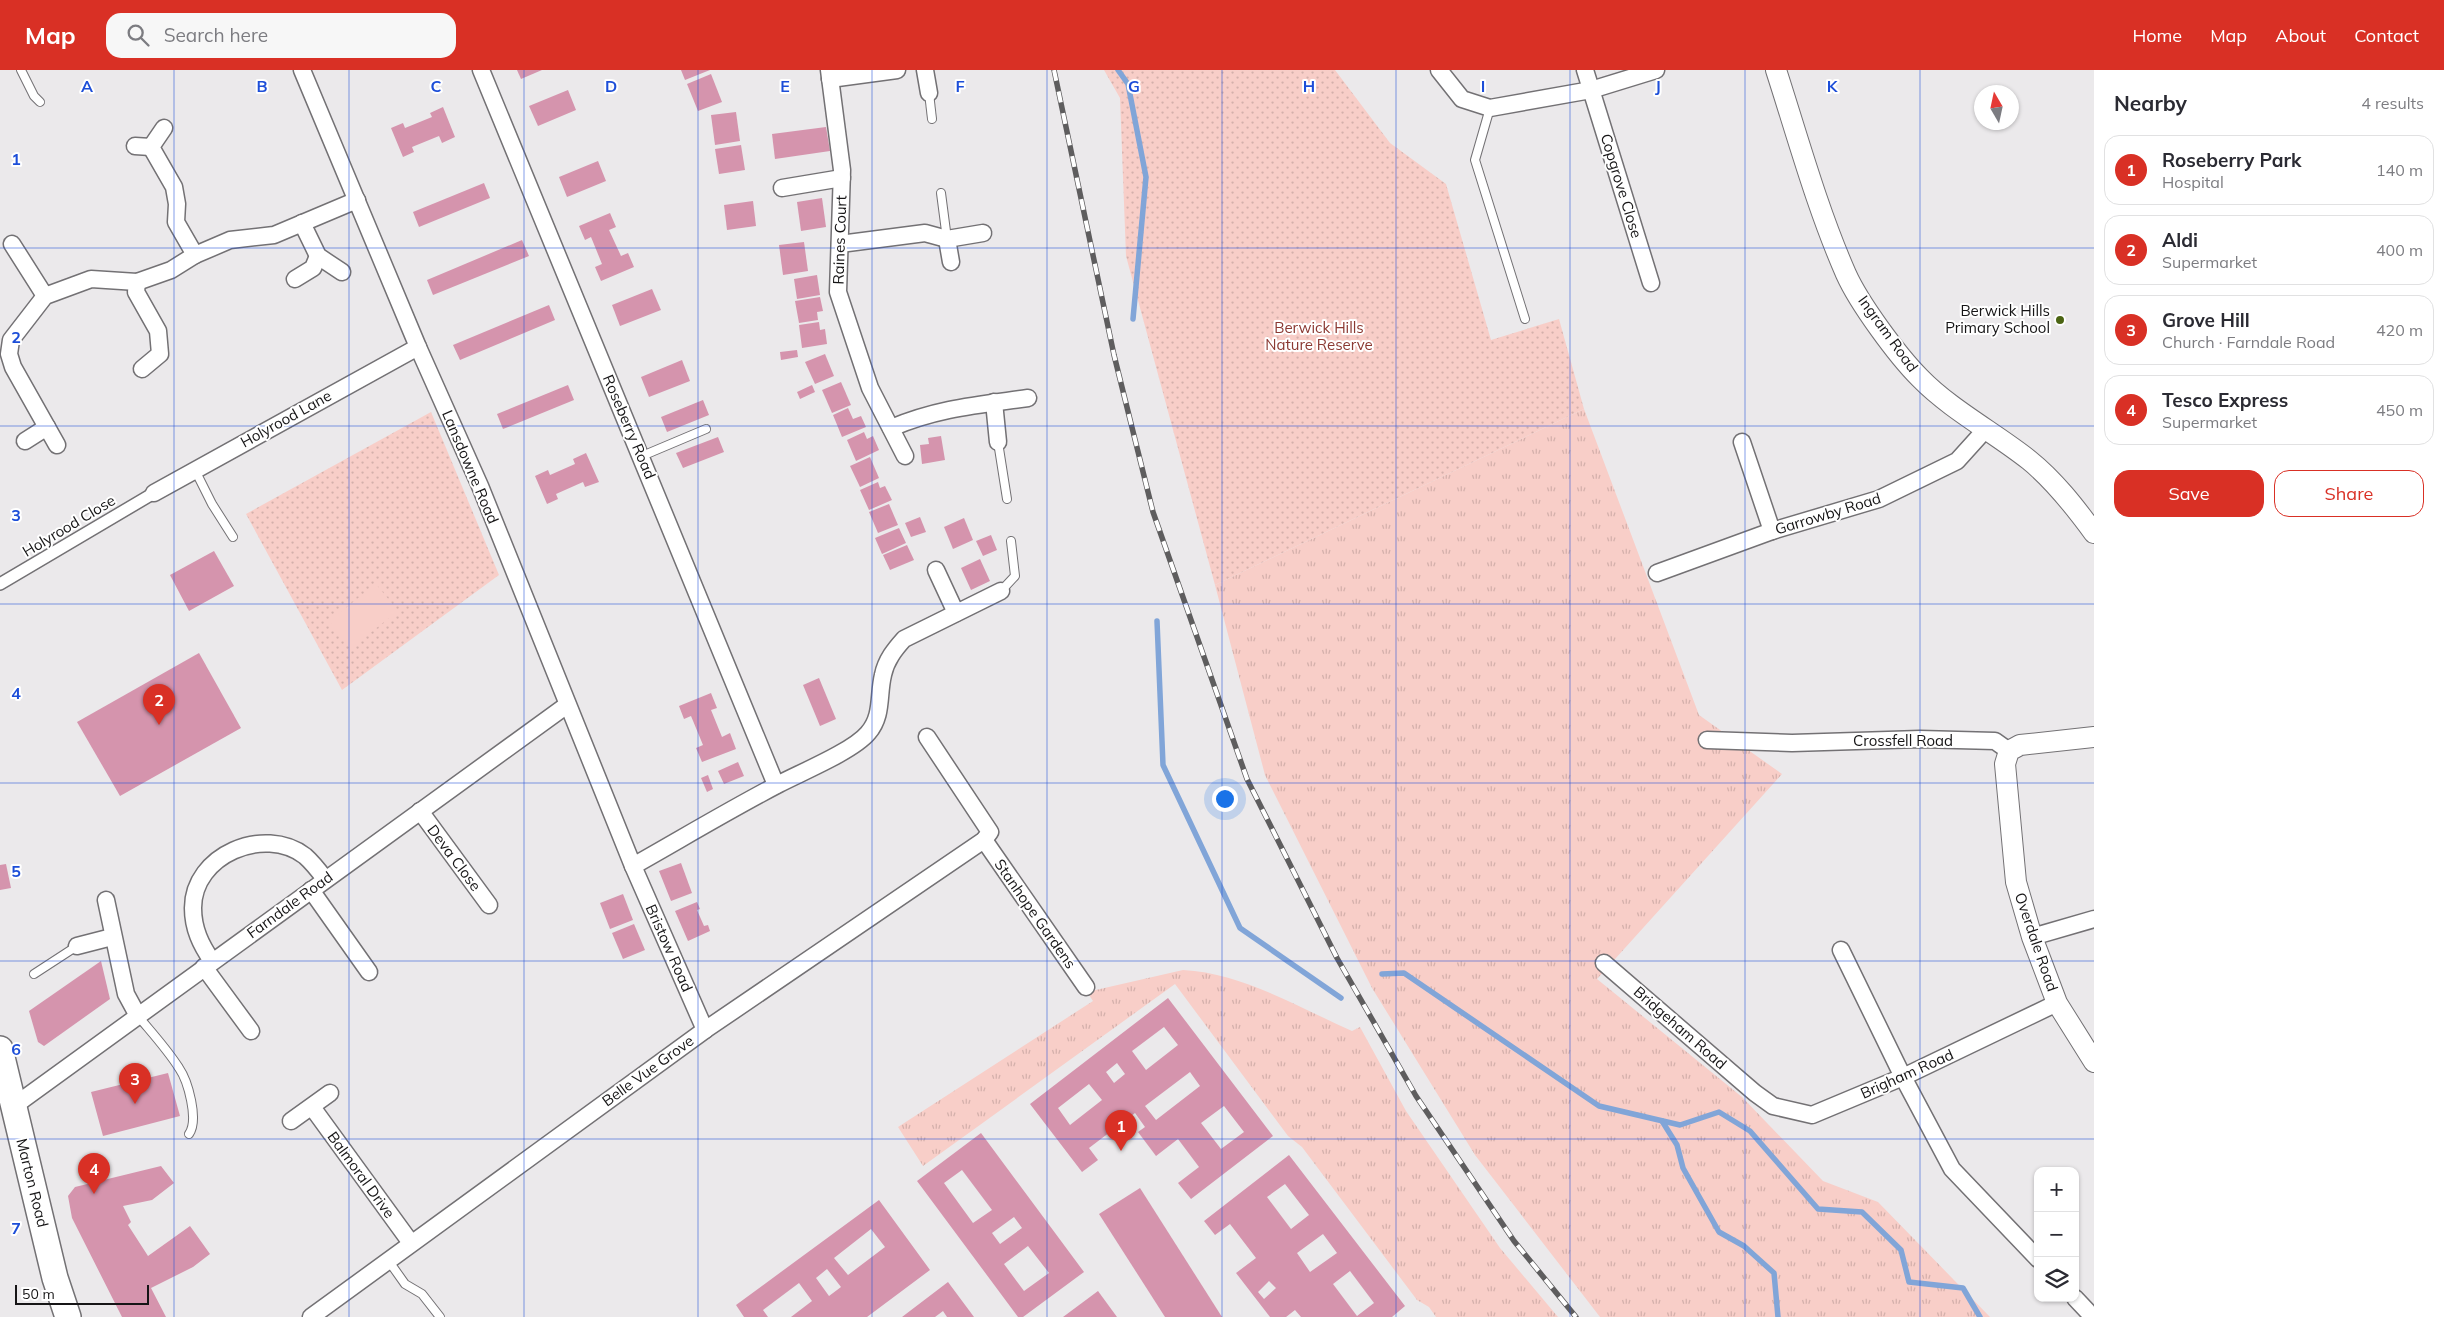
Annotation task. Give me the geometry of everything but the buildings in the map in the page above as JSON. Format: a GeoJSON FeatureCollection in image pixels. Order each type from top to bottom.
{"type":"FeatureCollection","features":[{"type":"Feature","properties":{"kind":"main road","name":"Marton Road"},"geometry":{"type":"LineString","coordinates":[[0,1049],[55,1278],[68,1317]]}},
{"type":"Feature","properties":{"kind":"street","name":"Lansdowne Road"},"geometry":{"type":"LineString","coordinates":[[302,70],[418,346],[480,486],[632,866]]}},
{"type":"Feature","properties":{"kind":"street","name":"Roseberry Road"},"geometry":{"type":"LineString","coordinates":[[481,70],[642,456],[776,785]]}},
{"type":"Feature","properties":{"kind":"street"},"geometry":{"type":"LineString","coordinates":[[829,74],[897,70]]}},
{"type":"Feature","properties":{"kind":"street"},"geometry":{"type":"LineString","coordinates":[[925,70],[929,94]]}},
{"type":"Feature","properties":{"kind":"street"},"geometry":{"type":"LineString","coordinates":[[1438,70],[1462,99],[1490,108],[1591,90],[1656,70]]}},
{"type":"Feature","properties":{"kind":"street","name":"Copgrove Close"},"geometry":{"type":"LineString","coordinates":[[1585,70],[1651,283]]}},
{"type":"Feature","properties":{"kind":"street","name":"Ingram Road"},"geometry":{"type":"LineString","coordinates":[[1776,70],[1827,226],[1847,275],[1878,324],[1920,379],[1985,430],[2029,461],[2074,506],[2094,533]]}},
{"type":"Feature","properties":{"kind":"street","name":"Raines Court"},"geometry":{"type":"LineString","coordinates":[[829,74],[842,178],[838,292],[870,388],[905,456]]}},
{"type":"Feature","properties":{"kind":"street"},"geometry":{"type":"LineString","coordinates":[[164,128],[143,146],[174,187],[177,204],[176,222],[195,255]]}},
{"type":"Feature","properties":{"kind":"street"},"geometry":{"type":"LineString","coordinates":[[782,188],[842,178]]}},
{"type":"Feature","properties":{"kind":"street"},"geometry":{"type":"LineString","coordinates":[[57,445],[5,354],[11,340],[46,296],[90,279],[137,282],[171,270],[195,255],[230,240],[274,236],[358,200]]}},
{"type":"Feature","properties":{"kind":"street"},"geometry":{"type":"LineString","coordinates":[[302,224],[318,256],[342,272]]}},
{"type":"Feature","properties":{"kind":"street"},"geometry":{"type":"LineString","coordinates":[[840,244],[925,233],[947,239],[983,233]]}},
{"type":"Feature","properties":{"kind":"street"},"geometry":{"type":"LineString","coordinates":[[947,239],[951,262]]}},
{"type":"Feature","properties":{"kind":"street"},"geometry":{"type":"LineString","coordinates":[[12,244],[46,296]]}},
{"type":"Feature","properties":{"kind":"street"},"geometry":{"type":"LineString","coordinates":[[295,278],[313,268],[318,256]]}},
{"type":"Feature","properties":{"kind":"street"},"geometry":{"type":"LineString","coordinates":[[137,282],[136,292],[158,331],[160,354],[142,369]]}},
{"type":"Feature","properties":{"kind":"street","name":"Holyrood Lane"},"geometry":{"type":"LineString","coordinates":[[154,493],[418,346]]}},
{"type":"Feature","properties":{"kind":"street"},"geometry":{"type":"LineString","coordinates":[[892,428],[921,416],[956,407],[1028,398]]}},
{"type":"Feature","properties":{"kind":"street"},"geometry":{"type":"LineString","coordinates":[[994,402],[998,442]]}},
{"type":"Feature","properties":{"kind":"street"},"geometry":{"type":"LineString","coordinates":[[25,441],[47,427]]}},
{"type":"Feature","properties":{"kind":"street","name":"Garrowby Road"},"geometry":{"type":"LineString","coordinates":[[1657,573],[1772,531],[1879,499],[1957,461],[1985,430]]}},
{"type":"Feature","properties":{"kind":"street"},"geometry":{"type":"LineString","coordinates":[[1742,442],[1772,531]]}},
{"type":"Feature","properties":{"kind":"street","name":"Holyrood Close"},"geometry":{"type":"LineString","coordinates":[[0,584],[154,493]]}},
{"type":"Feature","properties":{"kind":"street"},"geometry":{"type":"LineString","coordinates":[[936,570],[956,613]]}},
{"type":"Feature","properties":{"kind":"street"},"geometry":{"type":"LineString","coordinates":[[632,866],[776,785],[855,744],[868,733],[876,720],[883,674],[894,650],[904,639],[956,613],[976,606],[1001,591]]}},
{"type":"Feature","properties":{"kind":"street","name":"Farndale Road"},"geometry":{"type":"LineString","coordinates":[[14,1106],[567,705]]}},
{"type":"Feature","properties":{"kind":"street","name":"Stanhope Gardens"},"geometry":{"type":"LineString","coordinates":[[927,737],[987,836],[1086,987]]}},
{"type":"Feature","properties":{"kind":"street"},"geometry":{"type":"LineString","coordinates":[[2010,751],[2020,744],[2030,742],[2094,737]]}},
{"type":"Feature","properties":{"kind":"street","name":"Crossfell Road"},"geometry":{"type":"LineString","coordinates":[[1707,740],[1792,743],[1920,739],[1995,741],[2010,751]]}},
{"type":"Feature","properties":{"kind":"street","name":"Overdale Road"},"geometry":{"type":"LineString","coordinates":[[2010,751],[2006,770],[2016,882],[2032,937],[2057,1003],[2094,1062]]}},
{"type":"Feature","properties":{"kind":"street","name":"Deva Close"},"geometry":{"type":"LineString","coordinates":[[420,811],[489,905]]}},
{"type":"Feature","properties":{"kind":"street","name":"Belle Vue Grove"},"geometry":{"type":"LineString","coordinates":[[311,1317],[704,1030],[987,836]]}},
{"type":"Feature","properties":{"kind":"street"},"geometry":{"type":"LineString","coordinates":[[251,1031],[208,964],[200,944],[196,932],[193,908],[199,883],[207,870],[217,861],[251,844],[279,845],[304,856],[325,880]]}},
{"type":"Feature","properties":{"kind":"street","name":"Bristow Road"},"geometry":{"type":"LineString","coordinates":[[632,866],[704,1030]]}},
{"type":"Feature","properties":{"kind":"street"},"geometry":{"type":"LineString","coordinates":[[311,890],[369,972]]}},
{"type":"Feature","properties":{"kind":"street"},"geometry":{"type":"LineString","coordinates":[[106,900],[112,937],[126,994],[138,1016]]}},
{"type":"Feature","properties":{"kind":"street"},"geometry":{"type":"LineString","coordinates":[[2032,937],[2094,919]]}},
{"type":"Feature","properties":{"kind":"street"},"geometry":{"type":"LineString","coordinates":[[77,946],[112,937]]}},
{"type":"Feature","properties":{"kind":"street"},"geometry":{"type":"LineString","coordinates":[[1841,950],[1903,1077],[1952,1169],[2036,1257]]}},
{"type":"Feature","properties":{"kind":"street","name":"Bridgeham Road"},"geometry":{"type":"LineString","coordinates":[[1604,962],[1755,1093]]}},
{"type":"Feature","properties":{"kind":"street","name":"Brigham Road"},"geometry":{"type":"LineString","coordinates":[[1755,1093],[1773,1106],[1812,1115],[1903,1077],[2057,1003]]}},
{"type":"Feature","properties":{"kind":"street"},"geometry":{"type":"LineString","coordinates":[[291,1121],[330,1094]]}},
{"type":"Feature","properties":{"kind":"street","name":"Balmoral Drive"},"geometry":{"type":"LineString","coordinates":[[312,1107],[411,1243]]}},
{"type":"Feature","properties":{"kind":"street"},"geometry":{"type":"LineString","coordinates":[[2079,1302],[2093,1317]]}},
{"type":"Feature","properties":{"kind":"lane"},"geometry":{"type":"LineString","coordinates":[[21,70],[34,96],[40,102]]}},
{"type":"Feature","properties":{"kind":"lane"},"geometry":{"type":"LineString","coordinates":[[929,94],[932,118]]}},
{"type":"Feature","properties":{"kind":"lane"},"geometry":{"type":"LineString","coordinates":[[1490,108],[1475,160],[1525,318]]}},
{"type":"Feature","properties":{"kind":"lane"},"geometry":{"type":"LineString","coordinates":[[941,193],[947,239]]}},
{"type":"Feature","properties":{"kind":"lane"},"geometry":{"type":"LineString","coordinates":[[642,456],[706,429]]}},
{"type":"Feature","properties":{"kind":"lane"},"geometry":{"type":"LineString","coordinates":[[998,442],[1007,499]]}},
{"type":"Feature","properties":{"kind":"lane"},"geometry":{"type":"LineString","coordinates":[[195,470],[212,504],[234,537]]}},
{"type":"Feature","properties":{"kind":"lane"},"geometry":{"type":"LineString","coordinates":[[1001,591],[1015,576],[1011,541]]}},
{"type":"Feature","properties":{"kind":"lane"},"geometry":{"type":"LineString","coordinates":[[34,974],[77,946]]}},
{"type":"Feature","properties":{"kind":"lane"},"geometry":{"type":"LineString","coordinates":[[138,1016],[180,1070],[193,1107],[193,1129],[189,1134]]}},
{"type":"Feature","properties":{"kind":"lane"},"geometry":{"type":"LineString","coordinates":[[388,1260],[405,1284],[422,1294],[440,1317]]}},
{"type":"Feature","properties":{"kind":"green space","name":"Berwick Hills Nature Reserve"},"geometry":{"type":"Polygon","coordinates":[[[1104,70],[1335,70],[1390,143],[1446,184],[1491,340],[1559,319],[1584,409],[1215,585],[1126,256],[1120,98],[1104,70]]]}},
{"type":"Feature","properties":{"kind":"green space"},"geometry":{"type":"Polygon","coordinates":[[[1584,409],[1699,715],[1782,774],[1597,979],[1742,1097],[1823,1181],[1878,1202],[1990,1317],[1600,1317],[1475,1155],[1372,988],[1265,775],[1215,585],[1584,409]]]}},
{"type":"Feature","properties":{"kind":"green space"},"geometry":{"type":"Polygon","coordinates":[[[431,412],[499,575],[342,690],[246,514],[431,412]]]}},
{"type":"Feature","properties":{"kind":"green space"},"geometry":{"type":"Polygon","coordinates":[[[376,584],[398,611],[351,648],[329,621],[376,584]]]}},
{"type":"Feature","properties":{"kind":"green space"},"geometry":{"type":"Polygon","coordinates":[[[1183,970],[1227,977],[1290,1002],[1352,1031],[1360,1027],[1406,1111],[1500,1248],[1558,1317],[1436,1317],[1429,1307],[1417,1300],[1302,1147],[1288,1136],[1175,984],[923,1166],[898,1127],[1093,1001],[1087,992],[1183,970]]]}},
{"type":"Feature","properties":{"kind":"waterway"},"geometry":{"type":"LineString","coordinates":[[1118,70],[1128,84],[1146,177],[1133,319]]}},
{"type":"Feature","properties":{"kind":"waterway"},"geometry":{"type":"LineString","coordinates":[[1157,621],[1163,765],[1240,928],[1341,998]]}},
{"type":"Feature","properties":{"kind":"waterway"},"geometry":{"type":"LineString","coordinates":[[1382,974],[1404,973],[1599,1106],[1680,1125],[1719,1112],[1750,1131],[1818,1209],[1862,1212],[1901,1250],[1909,1282],[1963,1288],[1980,1317]]}},
{"type":"Feature","properties":{"kind":"waterway"},"geometry":{"type":"LineString","coordinates":[[1662,1121],[1677,1145],[1683,1168],[1719,1232],[1744,1246],[1774,1273],[1778,1317]]}},
{"type":"Feature","properties":{"kind":"railway"},"geometry":{"type":"LineString","coordinates":[[1054,70],[1114,355],[1153,512],[1247,779],[1337,958],[1416,1096],[1514,1241],[1576,1317]]}},
{"type":"Feature","properties":{"kind":"place","name":"Berwick Hills Primary School"},"geometry":{"type":"Point","coordinates":[2060,320]}},
{"type":"Feature","properties":{"kind":"place","name":"Aldi"},"geometry":{"type":"Point","coordinates":[159,725]}},
{"type":"Feature","properties":{"kind":"place","name":"Grove Hill"},"geometry":{"type":"Point","coordinates":[135,1104]}},
{"type":"Feature","properties":{"kind":"place","name":"Roseberry Park"},"geometry":{"type":"Point","coordinates":[1121,1151]}},
{"type":"Feature","properties":{"kind":"place","name":"Tesco Express"},"geometry":{"type":"Point","coordinates":[94,1194]}}]}
